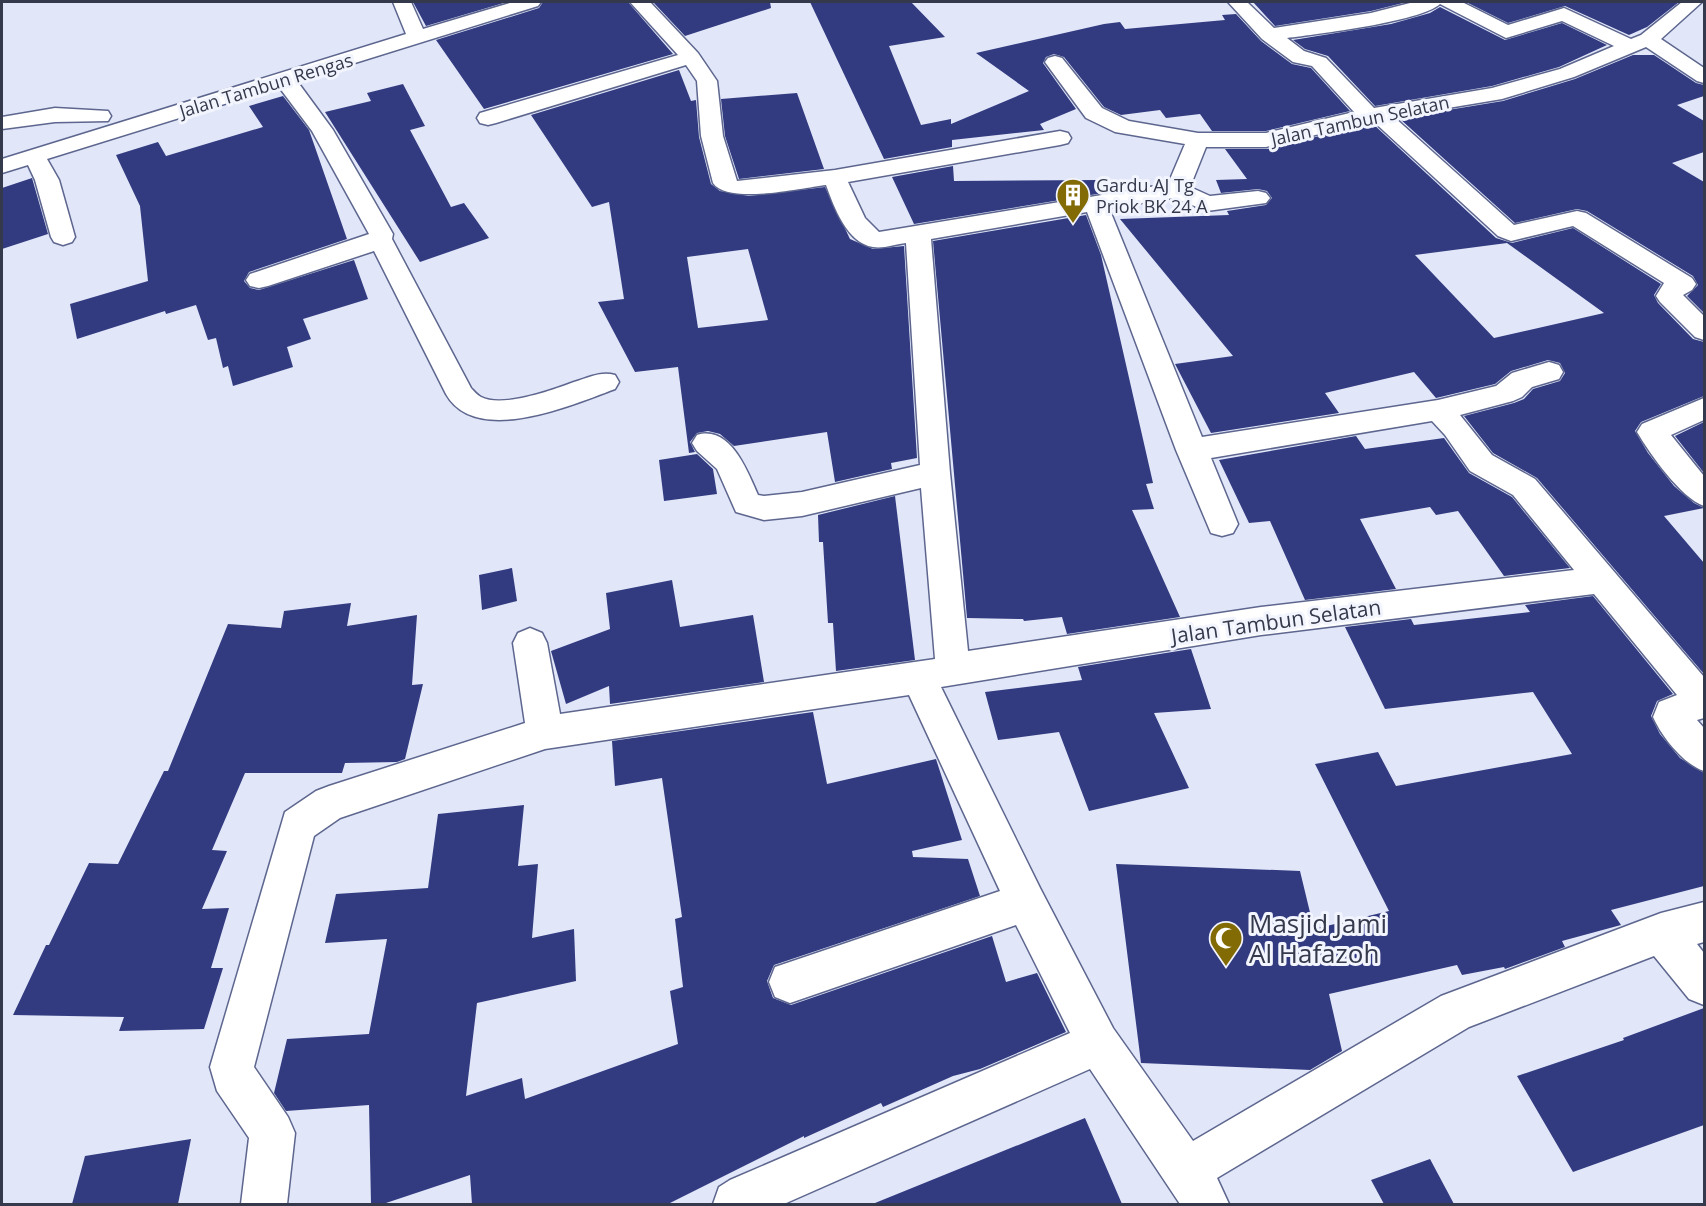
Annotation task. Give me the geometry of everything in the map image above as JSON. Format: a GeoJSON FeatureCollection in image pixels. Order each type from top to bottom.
{"type":"FeatureCollection","features":[{"type":"Feature","properties":{"kind":"street"},"geometry":{"type":"LineString","coordinates":[[402,2],[417,38]]}},
{"type":"Feature","properties":{"kind":"street","name":"Jalan Tambun Rengas"},"geometry":{"type":"LineString","coordinates":[[2,166],[287,84],[417,38],[531,2]]}},
{"type":"Feature","properties":{"kind":"street"},"geometry":{"type":"LineString","coordinates":[[640,2],[691,57],[707,81],[712,136],[728,185],[741,188],[835,177],[1060,138]]}},
{"type":"Feature","properties":{"kind":"street"},"geometry":{"type":"LineString","coordinates":[[1237,2],[1269,35],[1300,58],[1308,57],[1322,64],[1374,115],[1507,231],[1511,233],[1577,218],[1681,283],[1683,285],[1670,291],[1669,296],[1704,331]]}},
{"type":"Feature","properties":{"kind":"street"},"geometry":{"type":"LineString","coordinates":[[1269,35],[1366,21],[1405,12],[1431,2]]}},
{"type":"Feature","properties":{"kind":"street"},"geometry":{"type":"LineString","coordinates":[[1448,2],[1506,32],[1564,14],[1639,42],[1704,77]]}},
{"type":"Feature","properties":{"kind":"street","name":"Jalan Tambun Selatan"},"geometry":{"type":"LineString","coordinates":[[1055,62],[1094,113],[1123,127],[1198,140],[1266,140],[1374,115],[1494,94],[1567,73],[1639,42],[1694,2]]}},
{"type":"Feature","properties":{"kind":"street"},"geometry":{"type":"LineString","coordinates":[[488,118],[691,57]]}},
{"type":"Feature","properties":{"kind":"street"},"geometry":{"type":"LineString","coordinates":[[287,84],[322,130],[381,234],[380,239],[460,394],[471,404],[486,408],[518,408],[542,404],[605,382]]}},
{"type":"Feature","properties":{"kind":"street"},"geometry":{"type":"LineString","coordinates":[[2,123],[55,115],[100,116]]}},
{"type":"Feature","properties":{"kind":"street"},"geometry":{"type":"LineString","coordinates":[[1177,190],[1198,140]]}},
{"type":"Feature","properties":{"kind":"street"},"geometry":{"type":"LineString","coordinates":[[34,156],[47,180],[63,237]]}},
{"type":"Feature","properties":{"kind":"street"},"geometry":{"type":"LineString","coordinates":[[835,177],[849,212],[870,237],[879,239],[1177,190],[1208,204],[1258,198]]}},
{"type":"Feature","properties":{"kind":"street"},"geometry":{"type":"LineString","coordinates":[[1095,202],[1222,524]]}},
{"type":"Feature","properties":{"kind":"street"},"geometry":{"type":"LineString","coordinates":[[918,233],[935,473],[936,674],[1026,902],[1098,1042],[1196,1188],[1456,1011],[1661,933],[1704,922]]}},
{"type":"Feature","properties":{"kind":"street"},"geometry":{"type":"LineString","coordinates":[[259,280],[380,239]]}},
{"type":"Feature","properties":{"kind":"street"},"geometry":{"type":"LineString","coordinates":[[1191,450],[1438,410],[1503,394],[1512,390],[1521,380],[1549,372]]}},
{"type":"Feature","properties":{"kind":"street"},"geometry":{"type":"LineString","coordinates":[[1704,408],[1652,432],[1704,494]]}},
{"type":"Feature","properties":{"kind":"street"},"geometry":{"type":"LineString","coordinates":[[1438,410],[1455,427],[1481,463],[1524,487],[1704,702],[1672,713],[1671,717],[1704,754]]}},
{"type":"Feature","properties":{"kind":"street"},"geometry":{"type":"LineString","coordinates":[[707,443],[729,463],[747,504],[764,508],[802,504],[935,473]]}},
{"type":"Feature","properties":{"kind":"street","name":"Jalan Tambun Selatan"},"geometry":{"type":"LineString","coordinates":[[264,1204],[272,1133],[233,1075],[232,1067],[298,825],[329,804],[545,733],[936,674],[1261,621],[1600,580]]}},
{"type":"Feature","properties":{"kind":"street"},"geometry":{"type":"LineString","coordinates":[[530,643],[545,733]]}},
{"type":"Feature","properties":{"kind":"street"},"geometry":{"type":"LineString","coordinates":[[790,982],[1026,902]]}},
{"type":"Feature","properties":{"kind":"street"},"geometry":{"type":"LineString","coordinates":[[1661,933],[1704,984]]}},
{"type":"Feature","properties":{"kind":"street"},"geometry":{"type":"LineString","coordinates":[[736,1204],[758,1192],[1098,1042]]}},
{"type":"Feature","properties":{"kind":"building"},"geometry":{"type":"Polygon","coordinates":[[[413,2],[507,2],[426,26],[413,2]]]}},
{"type":"Feature","properties":{"kind":"building"},"geometry":{"type":"Polygon","coordinates":[[[543,2],[628,2],[673,54],[484,109],[436,40],[539,8],[543,2]]]}},
{"type":"Feature","properties":{"kind":"building"},"geometry":{"type":"Polygon","coordinates":[[[653,2],[770,2],[771,8],[685,36],[653,2]]]}},
{"type":"Feature","properties":{"kind":"building"},"geometry":{"type":"Polygon","coordinates":[[[810,2],[911,2],[945,37],[889,46],[921,125],[951,119],[951,124],[1029,91],[976,53],[1104,24],[1120,22],[1125,29],[1225,20],[1222,15],[1236,14],[1261,41],[1292,64],[1311,68],[1350,111],[1266,131],[1212,131],[1200,114],[1166,118],[1160,110],[1121,115],[1104,107],[1064,57],[1054,54],[1046,57],[1043,63],[1076,109],[1040,124],[1044,130],[952,140],[952,147],[884,159],[810,2]]]}},
{"type":"Feature","properties":{"kind":"building"},"geometry":{"type":"Polygon","coordinates":[[[1253,2],[1407,2],[1371,11],[1275,26],[1253,2]]]}},
{"type":"Feature","properties":{"kind":"building"},"geometry":{"type":"Polygon","coordinates":[[[1466,2],[1679,2],[1647,27],[1629,35],[1565,6],[1508,23],[1466,2]]]}},
{"type":"Feature","properties":{"kind":"building"},"geometry":{"type":"Polygon","coordinates":[[[1440,7],[1505,40],[1562,23],[1607,45],[1559,67],[1492,86],[1375,106],[1328,56],[1305,49],[1293,40],[1391,24],[1430,13],[1440,7]]]}},
{"type":"Feature","properties":{"kind":"building"},"geometry":{"type":"Polygon","coordinates":[[[1633,55],[1654,55],[1696,83],[1704,85],[1704,96],[1677,105],[1704,121],[1704,152],[1672,163],[1704,182],[1704,313],[1687,296],[1698,285],[1693,276],[1587,211],[1577,209],[1515,223],[1399,118],[1503,101],[1575,79],[1633,55]]]}},
{"type":"Feature","properties":{"kind":"building"},"geometry":{"type":"Polygon","coordinates":[[[679,70],[691,101],[696,100],[699,137],[711,184],[720,191],[749,196],[825,187],[850,239],[873,249],[904,246],[917,458],[891,463],[892,469],[835,482],[827,432],[734,446],[720,434],[708,431],[697,433],[690,442],[695,452],[689,453],[678,367],[635,372],[598,302],[624,299],[609,202],[592,207],[531,115],[679,70]],[[748,249],[687,257],[698,328],[768,320],[748,249]]]}},
{"type":"Feature","properties":{"kind":"building"},"geometry":{"type":"Polygon","coordinates":[[[403,84],[425,126],[410,130],[451,207],[464,203],[489,238],[420,262],[325,112],[371,101],[367,93],[403,84]]]}},
{"type":"Feature","properties":{"kind":"building"},"geometry":{"type":"Polygon","coordinates":[[[797,93],[824,169],[739,179],[725,136],[721,99],[797,93]]]}},
{"type":"Feature","properties":{"kind":"building"},"geometry":{"type":"Polygon","coordinates":[[[283,96],[309,130],[347,239],[249,272],[244,281],[250,288],[259,290],[354,260],[368,299],[303,319],[311,339],[287,347],[293,367],[233,386],[228,366],[223,368],[216,338],[208,340],[196,305],[166,314],[165,311],[77,339],[70,304],[148,281],[140,206],[116,155],[158,142],[166,156],[263,127],[249,106],[283,96]]]}},
{"type":"Feature","properties":{"kind":"building"},"geometry":{"type":"Polygon","coordinates":[[[1372,123],[1496,238],[1512,243],[1573,228],[1661,284],[1654,295],[1658,303],[1693,339],[1704,342],[1704,396],[1641,422],[1635,431],[1648,453],[1674,486],[1694,503],[1704,508],[1664,516],[1704,563],[1704,674],[1537,478],[1493,453],[1464,416],[1514,403],[1524,399],[1533,389],[1560,381],[1565,373],[1560,363],[1548,360],[1511,371],[1495,384],[1436,398],[1414,372],[1325,393],[1339,413],[1211,433],[1175,364],[1233,356],[1120,219],[1229,215],[1227,211],[1266,205],[1272,198],[1267,191],[1258,189],[1221,193],[1216,180],[1247,179],[1225,149],[1267,149],[1372,123]],[[1507,243],[1415,255],[1494,338],[1604,313],[1507,243]]]}},
{"type":"Feature","properties":{"kind":"building"},"geometry":{"type":"Polygon","coordinates":[[[953,166],[954,181],[1100,180],[1103,193],[914,224],[892,177],[953,166]]]}},
{"type":"Feature","properties":{"kind":"building"},"geometry":{"type":"Polygon","coordinates":[[[32,178],[48,234],[2,249],[2,188],[32,178]]]}},
{"type":"Feature","properties":{"kind":"building"},"geometry":{"type":"Polygon","coordinates":[[[1086,215],[1101,255],[1153,483],[1146,484],[1154,509],[1132,510],[1180,617],[1067,634],[1062,617],[1024,621],[1023,619],[967,618],[933,241],[1086,215]]]}},
{"type":"Feature","properties":{"kind":"building"},"geometry":{"type":"Polygon","coordinates":[[[1704,422],[1704,473],[1675,436],[1704,422]]]}},
{"type":"Feature","properties":{"kind":"building"},"geometry":{"type":"Polygon","coordinates":[[[1356,436],[1365,449],[1444,438],[1469,473],[1512,497],[1570,568],[1504,576],[1458,511],[1436,515],[1430,507],[1360,519],[1396,589],[1305,600],[1270,521],[1249,523],[1219,460],[1356,436]]]}},
{"type":"Feature","properties":{"kind":"building"},"geometry":{"type":"Polygon","coordinates":[[[697,454],[713,469],[717,494],[664,501],[659,460],[697,454]]]}},
{"type":"Feature","properties":{"kind":"building"},"geometry":{"type":"Polygon","coordinates":[[[895,496],[915,660],[836,671],[833,623],[828,623],[823,542],[819,542],[818,515],[895,496]]]}},
{"type":"Feature","properties":{"kind":"building"},"geometry":{"type":"Polygon","coordinates":[[[512,568],[517,601],[482,610],[479,575],[512,568]]]}},
{"type":"Feature","properties":{"kind":"building"},"geometry":{"type":"Polygon","coordinates":[[[672,580],[680,627],[753,615],[764,682],[610,704],[609,686],[566,704],[551,651],[610,629],[606,593],[672,580]]]}},
{"type":"Feature","properties":{"kind":"building"},"geometry":{"type":"Polygon","coordinates":[[[1593,596],[1673,694],[1657,701],[1651,716],[1660,734],[1680,758],[1704,773],[1704,886],[1611,910],[1621,925],[1562,941],[1565,947],[1505,969],[1504,967],[1462,975],[1457,965],[1329,994],[1342,1051],[1310,1070],[1141,1063],[1116,864],[1300,871],[1314,929],[1389,911],[1315,764],[1378,752],[1396,786],[1572,754],[1533,692],[1385,709],[1345,627],[1411,619],[1414,625],[1530,612],[1525,605],[1593,596]]]}},
{"type":"Feature","properties":{"kind":"building"},"geometry":{"type":"Polygon","coordinates":[[[351,603],[347,626],[417,615],[412,685],[423,684],[405,759],[397,762],[345,763],[342,773],[245,773],[212,850],[227,851],[202,909],[229,908],[211,968],[223,968],[204,1029],[119,1031],[124,1017],[13,1015],[89,863],[118,864],[164,771],[168,771],[228,624],[281,628],[284,611],[351,603]]]}},
{"type":"Feature","properties":{"kind":"building"},"geometry":{"type":"Polygon","coordinates":[[[1191,649],[1211,709],[1154,713],[1189,788],[1089,811],[1059,732],[998,740],[985,692],[1082,680],[1078,667],[1191,649]]]}},
{"type":"Feature","properties":{"kind":"building"},"geometry":{"type":"Polygon","coordinates":[[[813,712],[827,784],[936,759],[962,840],[912,851],[913,857],[968,859],[980,896],[774,965],[767,981],[773,998],[791,1005],[992,936],[1006,982],[1037,973],[1066,1032],[980,1069],[953,1076],[883,1107],[881,1103],[804,1138],[804,1136],[668,1204],[472,1204],[470,1175],[383,1204],[371,1204],[369,1105],[286,1111],[274,1093],[287,1039],[369,1034],[387,939],[325,943],[336,894],[428,888],[438,814],[524,805],[518,866],[538,864],[532,938],[574,929],[576,981],[477,1003],[466,1096],[522,1078],[525,1099],[678,1044],[670,991],[683,987],[675,919],[682,917],[662,778],[615,786],[612,741],[813,712]]]}},
{"type":"Feature","properties":{"kind":"building"},"geometry":{"type":"Polygon","coordinates":[[[1704,1008],[1704,1125],[1573,1172],[1517,1076],[1624,1040],[1623,1038],[1704,1008]]]}},
{"type":"Feature","properties":{"kind":"building"},"geometry":{"type":"Polygon","coordinates":[[[1085,1118],[1122,1204],[875,1203],[1085,1118]]]}},
{"type":"Feature","properties":{"kind":"building"},"geometry":{"type":"Polygon","coordinates":[[[191,1139],[178,1204],[72,1204],[85,1156],[191,1139]]]}},
{"type":"Feature","properties":{"kind":"building"},"geometry":{"type":"Polygon","coordinates":[[[1430,1159],[1454,1204],[1384,1204],[1371,1180],[1430,1159]]]}},
{"type":"Feature","properties":{"kind":"place","name":"Gardu AJ Tg Priok BK 24 A"},"geometry":{"type":"Point","coordinates":[1073,224]}},
{"type":"Feature","properties":{"kind":"place","name":"Masjid Jami Al Hafazoh"},"geometry":{"type":"Point","coordinates":[1226,967]}}]}
